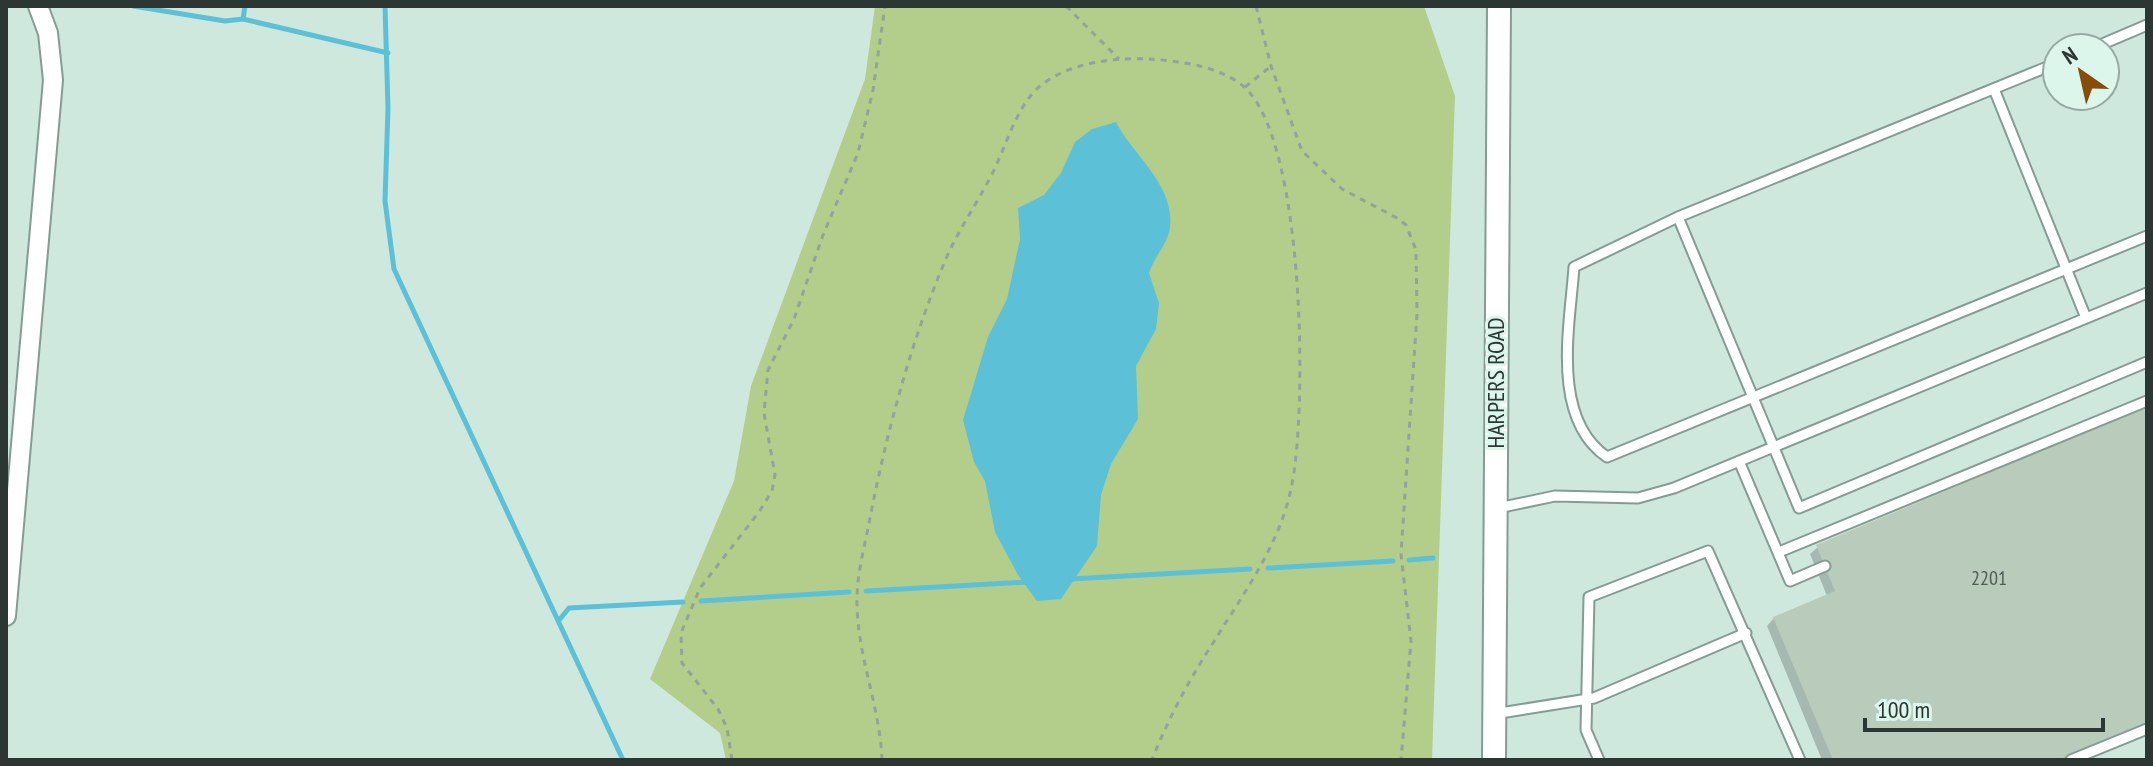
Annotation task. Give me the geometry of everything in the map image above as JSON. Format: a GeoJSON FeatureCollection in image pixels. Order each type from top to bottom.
{"type":"FeatureCollection","features":[{"type":"Feature","properties":{"kind":"street"},"geometry":{"type":"LineString","coordinates":[[6,616],[53,80],[48,33],[38,6]]}},
{"type":"Feature","properties":{"kind":"street","name":"HARPERS ROAD"},"geometry":{"type":"LineString","coordinates":[[1494,760],[1499,6]]}},
{"type":"Feature","properties":{"kind":"lane"},"geometry":{"type":"LineString","coordinates":[[2121,36],[2147,25]]}},
{"type":"Feature","properties":{"kind":"lane"},"geometry":{"type":"LineString","coordinates":[[2041,70],[1678,217],[1574,267],[1566,384],[1592,446],[1607,457],[2147,236]]}},
{"type":"Feature","properties":{"kind":"lane"},"geometry":{"type":"LineString","coordinates":[[1994,89],[2086,318]]}},
{"type":"Feature","properties":{"kind":"lane"},"geometry":{"type":"LineString","coordinates":[[1678,217],[1799,508],[2147,362]]}},
{"type":"Feature","properties":{"kind":"lane"},"geometry":{"type":"LineString","coordinates":[[1495,509],[1555,496],[1638,498],[1674,488],[2147,293]]}},
{"type":"Feature","properties":{"kind":"lane"},"geometry":{"type":"LineString","coordinates":[[1779,552],[2147,401]]}},
{"type":"Feature","properties":{"kind":"lane"},"geometry":{"type":"LineString","coordinates":[[1739,461],[1790,581],[1825,566]]}},
{"type":"Feature","properties":{"kind":"lane"},"geometry":{"type":"LineString","coordinates":[[1599,760],[1586,730],[1589,597],[1708,551],[1800,760]]}},
{"type":"Feature","properties":{"kind":"lane"},"geometry":{"type":"LineString","coordinates":[[1494,714],[1585,699],[1746,633]]}},
{"type":"Feature","properties":{"kind":"lane"},"geometry":{"type":"LineString","coordinates":[[2071,760],[2147,729]]}},
{"type":"Feature","properties":{"kind":"path"},"geometry":{"type":"LineString","coordinates":[[732,760],[727,728],[718,709],[682,663],[681,633],[700,588],[772,491],[775,475],[764,413],[766,380],[794,319],[823,235],[858,153],[873,90],[885,6]]}},
{"type":"Feature","properties":{"kind":"path"},"geometry":{"type":"LineString","coordinates":[[1066,6],[1119,59]]}},
{"type":"Feature","properties":{"kind":"path"},"geometry":{"type":"LineString","coordinates":[[1256,6],[1271,66],[1297,141],[1313,166],[1342,189],[1406,225],[1416,250],[1417,314],[1401,554],[1411,641],[1401,760]]}},
{"type":"Feature","properties":{"kind":"path"},"geometry":{"type":"LineString","coordinates":[[882,760],[859,633],[858,590],[877,479],[926,312],[946,258],[1035,90],[1069,71],[1119,59],[1182,63],[1215,71],[1245,87],[1256,102],[1273,139],[1298,287],[1302,370],[1296,464],[1291,492],[1272,543],[1175,707],[1152,760]]}},
{"type":"Feature","properties":{"kind":"path"},"geometry":{"type":"LineString","coordinates":[[1245,87],[1271,66]]}},
{"type":"Feature","properties":{"kind":"green space"},"geometry":{"type":"Polygon","coordinates":[[[875,6],[1424,6],[1455,96],[1432,760],[726,760],[720,733],[650,679],[734,481],[751,386],[865,79],[875,6]]]}},
{"type":"Feature","properties":{"kind":"water"},"geometry":{"type":"Polygon","coordinates":[[[1116,122],[1159,184],[1170,212],[1169,233],[1149,273],[1159,303],[1156,329],[1136,366],[1138,419],[1111,464],[1101,495],[1097,546],[1061,599],[1037,601],[1018,575],[995,532],[985,481],[974,462],[963,420],[988,337],[1007,299],[1020,239],[1018,208],[1044,195],[1061,173],[1075,142],[1092,129],[1116,122]]]}},
{"type":"Feature","properties":{"kind":"building"},"geometry":{"type":"Polygon","coordinates":[[[2147,407],[2147,723],[2058,760],[1833,760],[1773,617],[1835,591],[1816,545],[2147,407]]]}},
{"type":"Feature","properties":{"kind":"waterway"},"geometry":{"type":"LineString","coordinates":[[133,6],[225,21],[243,19],[388,53]]}},
{"type":"Feature","properties":{"kind":"waterway"},"geometry":{"type":"LineString","coordinates":[[243,19],[245,6]]}},
{"type":"Feature","properties":{"kind":"waterway"},"geometry":{"type":"LineString","coordinates":[[385,6],[388,108],[385,201],[394,269],[623,760]]}},
{"type":"Feature","properties":{"kind":"waterway"},"geometry":{"type":"LineString","coordinates":[[1409,560],[1433,558]]}},
{"type":"Feature","properties":{"kind":"waterway"},"geometry":{"type":"LineString","coordinates":[[1268,568],[1393,561]]}},
{"type":"Feature","properties":{"kind":"waterway"},"geometry":{"type":"LineString","coordinates":[[1071,579],[1250,569]]}},
{"type":"Feature","properties":{"kind":"waterway"},"geometry":{"type":"LineString","coordinates":[[866,591],[1029,582]]}},
{"type":"Feature","properties":{"kind":"waterway"},"geometry":{"type":"LineString","coordinates":[[701,601],[849,592]]}},
{"type":"Feature","properties":{"kind":"waterway"},"geometry":{"type":"LineString","coordinates":[[560,619],[569,608],[683,602]]}}]}
